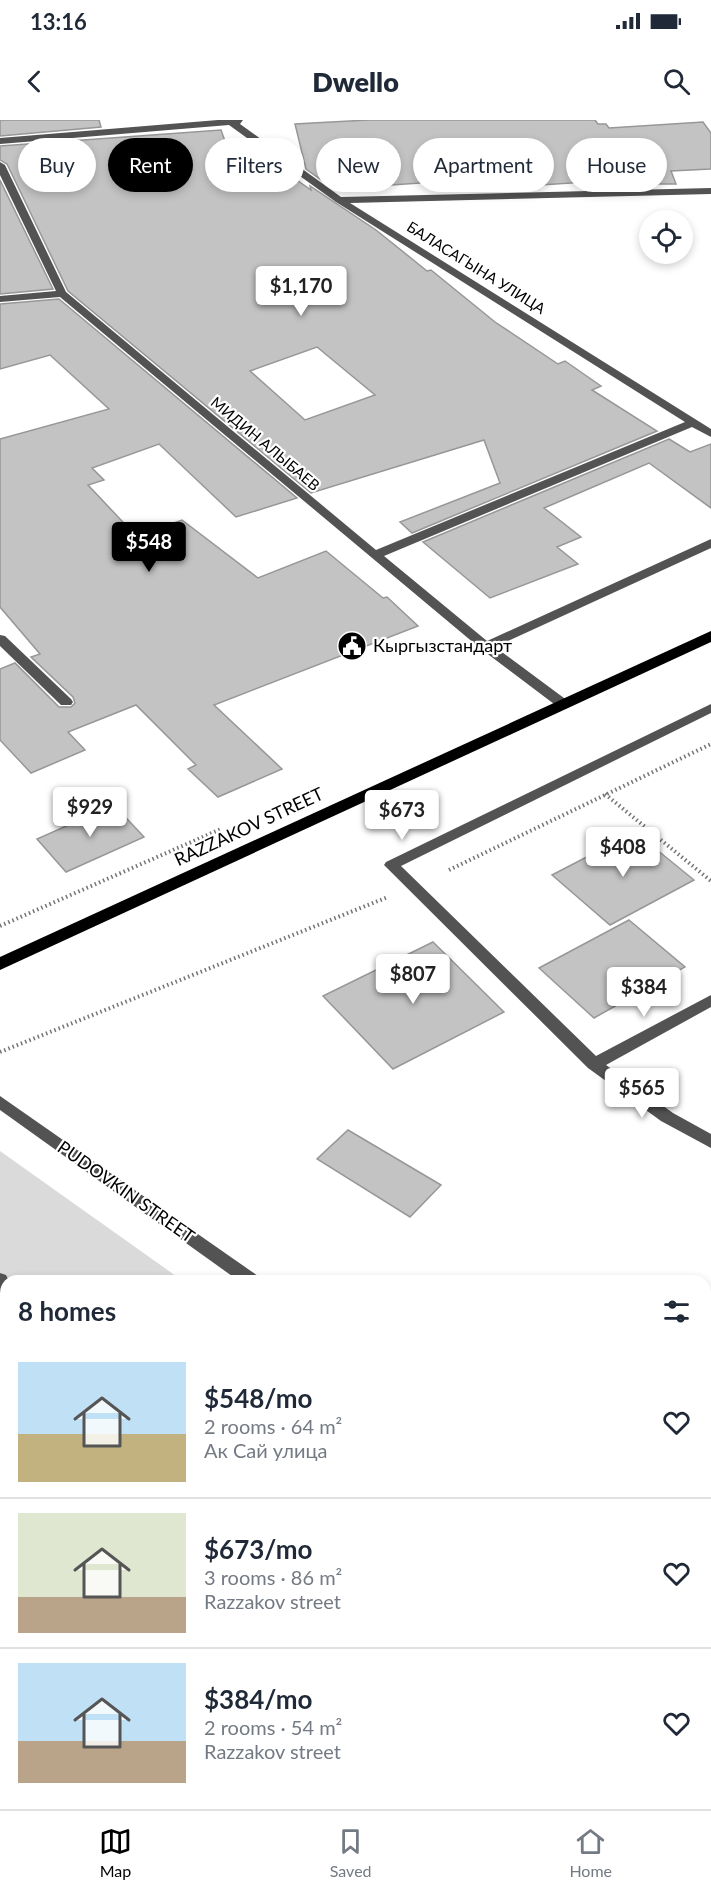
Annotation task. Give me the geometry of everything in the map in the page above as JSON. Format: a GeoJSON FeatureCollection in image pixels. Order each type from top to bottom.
{"type":"FeatureCollection","features":[{"type":"Feature","properties":{"kind":"highway","name":"RAZZAKOV STREET"},"geometry":{"type":"LineString","coordinates":[[0,964],[711,636]]}},
{"type":"Feature","properties":{"kind":"street"},"geometry":{"type":"LineString","coordinates":[[0,141],[246,120]]}},
{"type":"Feature","properties":{"kind":"street","name":"БАЛАСАГЫНА УЛИЦА"},"geometry":{"type":"LineString","coordinates":[[230,121],[339,200],[711,434]]}},
{"type":"Feature","properties":{"kind":"street","name":"МИДИН АЛЫБАЕВ"},"geometry":{"type":"LineString","coordinates":[[0,165],[62,294],[375,555],[486,646],[563,705]]}},
{"type":"Feature","properties":{"kind":"street"},"geometry":{"type":"LineString","coordinates":[[339,200],[711,191]]}},
{"type":"Feature","properties":{"kind":"street"},"geometry":{"type":"LineString","coordinates":[[0,299],[62,294]]}},
{"type":"Feature","properties":{"kind":"street"},"geometry":{"type":"LineString","coordinates":[[375,555],[693,423]]}},
{"type":"Feature","properties":{"kind":"street"},"geometry":{"type":"LineString","coordinates":[[486,646],[711,543]]}},
{"type":"Feature","properties":{"kind":"street"},"geometry":{"type":"LineString","coordinates":[[0,639],[66,702]]}},
{"type":"Feature","properties":{"kind":"street"},"geometry":{"type":"LineString","coordinates":[[711,708],[391,865],[594,1064],[667,1117],[711,1142]]}},
{"type":"Feature","properties":{"kind":"street"},"geometry":{"type":"LineString","coordinates":[[594,1064],[711,1000]]}},
{"type":"Feature","properties":{"kind":"street","name":"PUDOVKIN STREET"},"geometry":{"type":"LineString","coordinates":[[0,1102],[244,1275]]}},
{"type":"Feature","properties":{"kind":"path"},"geometry":{"type":"LineString","coordinates":[[0,1052],[413,887],[711,744]]}},
{"type":"Feature","properties":{"kind":"path"},"geometry":{"type":"LineString","coordinates":[[579,773],[711,881]]}},
{"type":"Feature","properties":{"kind":"shaded area"},"geometry":{"type":"Polygon","coordinates":[[[0,1151],[175,1275],[0,1275],[0,1151]]]}},
{"type":"Feature","properties":{"kind":"building"},"geometry":{"type":"Polygon","coordinates":[[[0,120],[99,120],[101,127],[0,136],[0,120]]]}},
{"type":"Feature","properties":{"kind":"building"},"geometry":{"type":"Polygon","coordinates":[[[368,120],[595,120],[598,124],[606,124],[609,128],[703,122],[711,133],[711,169],[671,171],[676,184],[667,184],[667,138],[566,138],[566,183],[554,184],[554,138],[413,138],[413,184],[401,184],[401,138],[316,138],[316,176],[306,169],[304,138],[298,138],[295,124],[368,120]]]}},
{"type":"Feature","properties":{"kind":"building"},"geometry":{"type":"Polygon","coordinates":[[[221,130],[224,138],[205,138],[205,192],[304,192],[304,185],[311,190],[310,186],[376,230],[427,271],[431,270],[495,322],[558,364],[565,361],[601,386],[592,390],[657,431],[412,533],[400,522],[500,483],[484,440],[311,493],[68,291],[20,192],[96,192],[96,139],[108,138],[108,192],[193,192],[193,138],[110,138],[221,130]],[[317,347],[250,371],[305,420],[375,395],[317,347]]]}},
{"type":"Feature","properties":{"kind":"building"},"geometry":{"type":"Polygon","coordinates":[[[18,145],[18,187],[7,164],[0,160],[0,146],[18,145]]]}},
{"type":"Feature","properties":{"kind":"building"},"geometry":{"type":"Polygon","coordinates":[[[0,180],[53,289],[0,294],[0,180]]]}},
{"type":"Feature","properties":{"kind":"building"},"geometry":{"type":"Polygon","coordinates":[[[59,299],[297,498],[236,517],[159,444],[92,468],[104,480],[88,485],[136,536],[182,520],[258,578],[326,551],[383,598],[387,597],[418,626],[214,705],[282,769],[218,797],[188,769],[196,765],[136,705],[68,732],[85,750],[31,773],[0,740],[0,669],[15,663],[59,707],[71,707],[75,703],[73,697],[31,657],[40,654],[0,607],[0,439],[109,409],[50,355],[0,369],[0,304],[59,299]]]}},
{"type":"Feature","properties":{"kind":"building"},"geometry":{"type":"Polygon","coordinates":[[[669,439],[690,452],[711,444],[711,508],[649,463],[544,508],[581,537],[557,547],[578,564],[490,598],[423,542],[669,439]]]}},
{"type":"Feature","properties":{"kind":"building"},"geometry":{"type":"Polygon","coordinates":[[[114,805],[144,837],[66,872],[37,839],[114,805]]]}},
{"type":"Feature","properties":{"kind":"building"},"geometry":{"type":"Polygon","coordinates":[[[635,832],[694,880],[610,925],[552,875],[635,832]]]}},
{"type":"Feature","properties":{"kind":"building"},"geometry":{"type":"Polygon","coordinates":[[[629,920],[685,967],[594,1018],[539,968],[629,920]]]}},
{"type":"Feature","properties":{"kind":"building"},"geometry":{"type":"Polygon","coordinates":[[[433,942],[504,1012],[393,1069],[323,996],[433,942]]]}},
{"type":"Feature","properties":{"kind":"building"},"geometry":{"type":"Polygon","coordinates":[[[348,1130],[441,1185],[410,1217],[317,1159],[348,1130]]]}},
{"type":"Feature","properties":{"kind":"place","name":"Кыргызстандарт"},"geometry":{"type":"Point","coordinates":[352,646]}}]}
